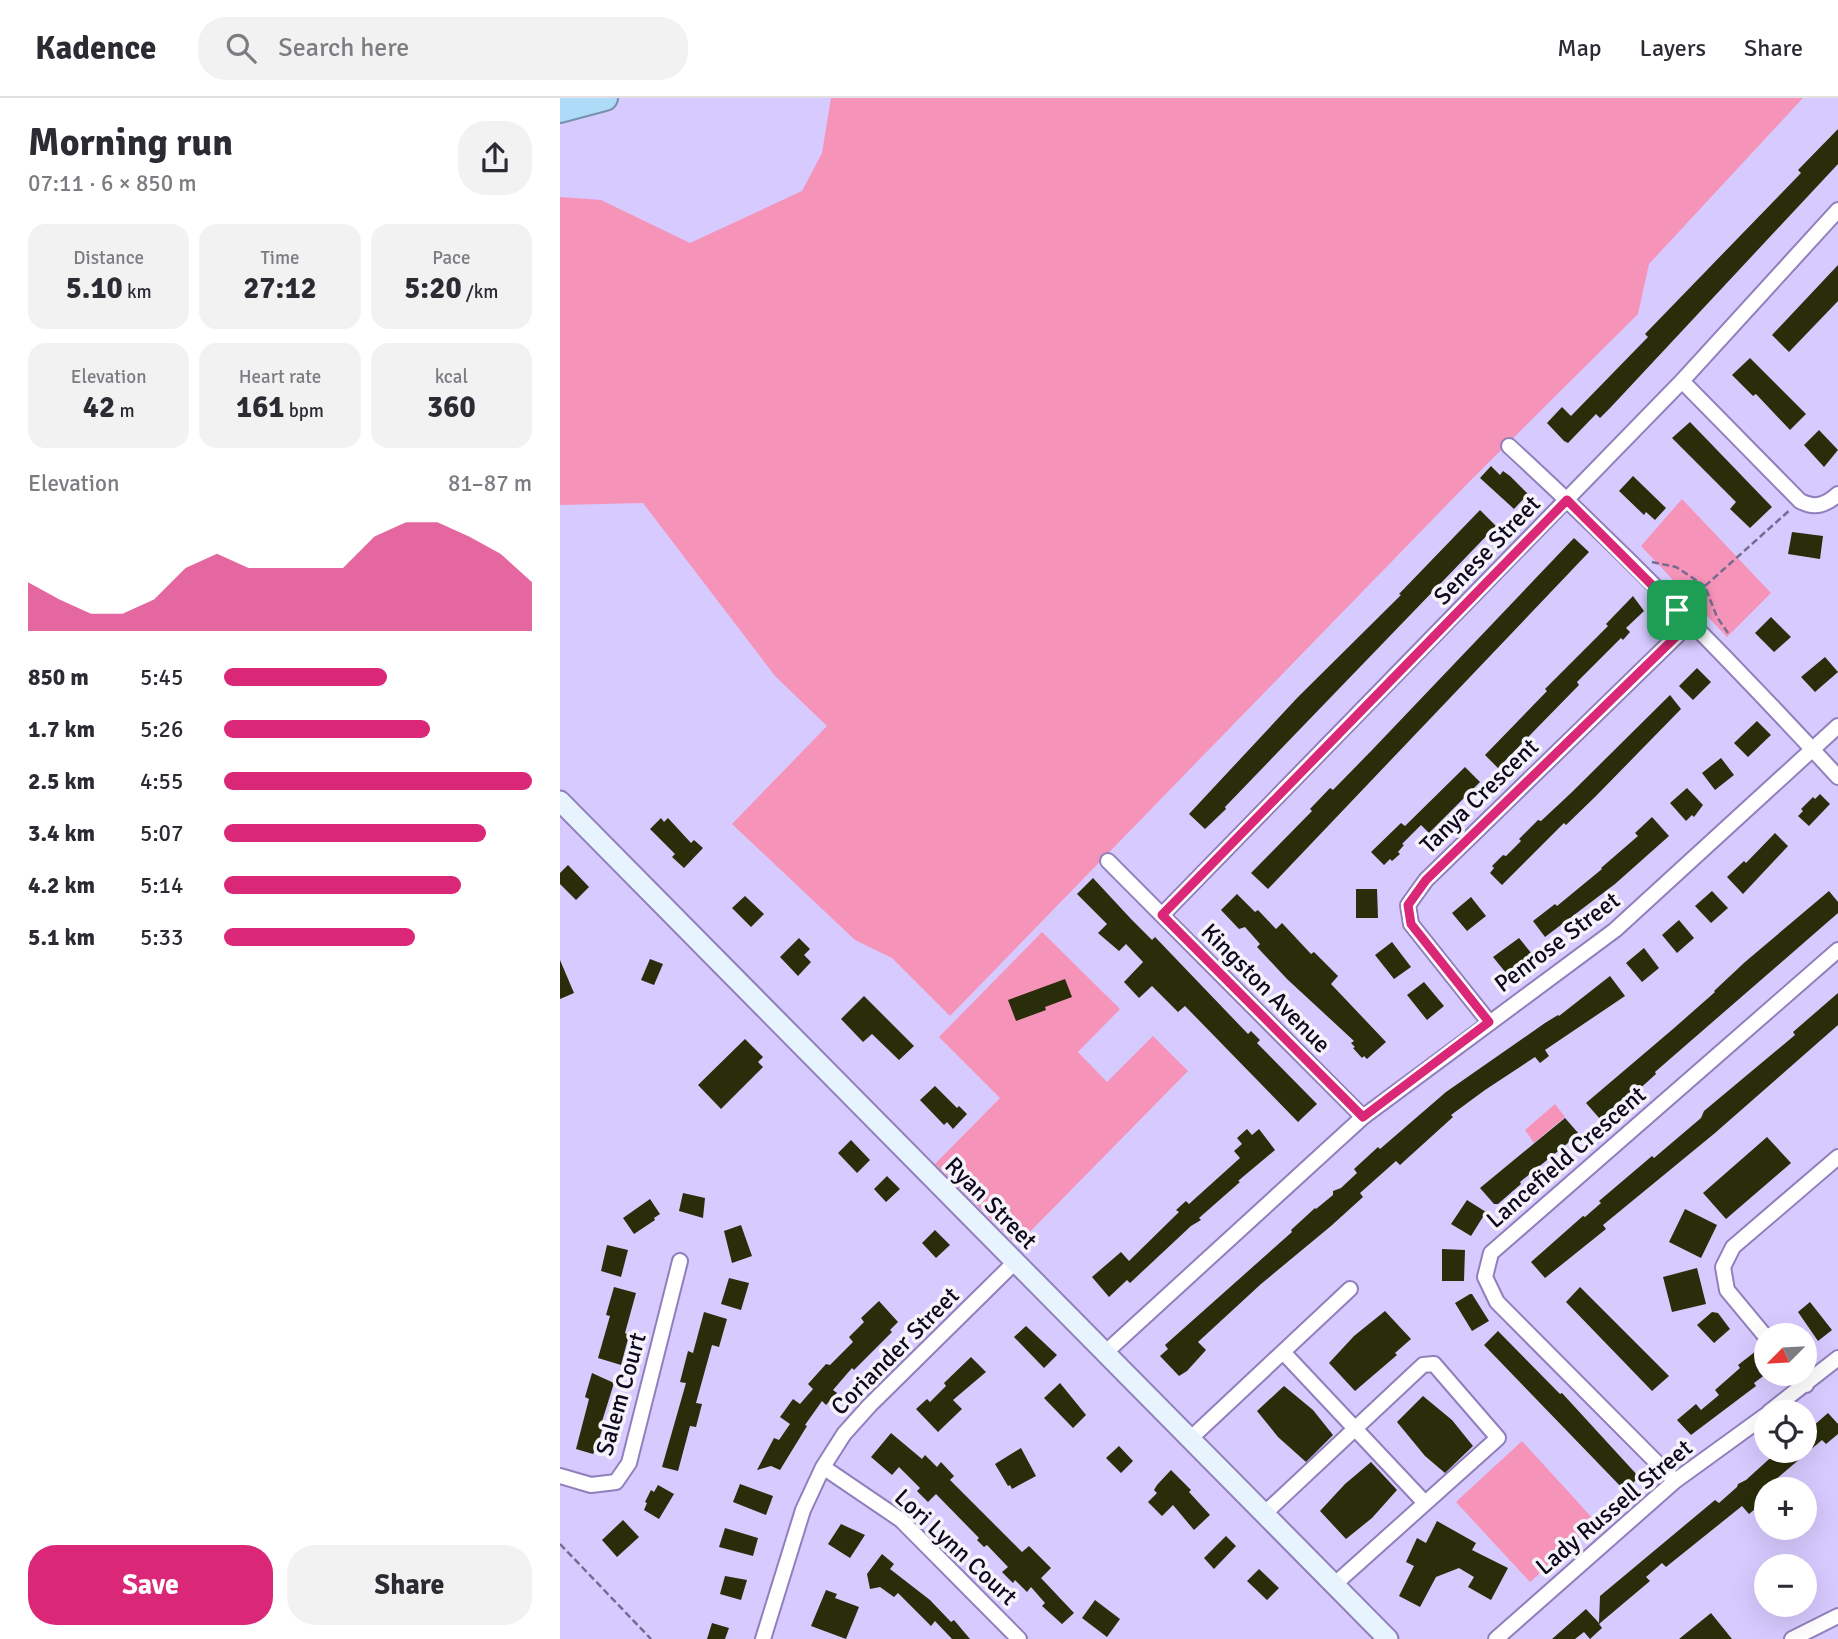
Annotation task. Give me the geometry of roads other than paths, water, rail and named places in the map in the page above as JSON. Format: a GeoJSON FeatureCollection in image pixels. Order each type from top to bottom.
{"type":"FeatureCollection","features":[{"type":"Feature","properties":{"kind":"highway"},"geometry":{"type":"LineString","coordinates":[[560,110],[605,98]]}},
{"type":"Feature","properties":{"kind":"street","name":"Senese Street"},"geometry":{"type":"LineString","coordinates":[[1162,915],[1682,381],[1838,211]]}},
{"type":"Feature","properties":{"kind":"street"},"geometry":{"type":"LineString","coordinates":[[1682,381],[1800,500],[1808,505],[1819,506],[1838,494]]}},
{"type":"Feature","properties":{"kind":"street"},"geometry":{"type":"LineString","coordinates":[[1509,446],[1690,623],[1838,776]]}},
{"type":"Feature","properties":{"kind":"street","name":"Tanya Crescent"},"geometry":{"type":"LineString","coordinates":[[1489,1022],[1411,924],[1408,905],[1426,880],[1690,623]]}},
{"type":"Feature","properties":{"kind":"street","name":"Penrose Street"},"geometry":{"type":"LineString","coordinates":[[1106,1352],[1363,1117],[1615,930],[1838,726]]}},
{"type":"Feature","properties":{"kind":"street","name":"Ryan Street"},"geometry":{"type":"LineString","coordinates":[[560,801],[1388,1639]]}},
{"type":"Feature","properties":{"kind":"street","name":"Kingston Avenue"},"geometry":{"type":"LineString","coordinates":[[1108,861],[1363,1117]]}},
{"type":"Feature","properties":{"kind":"street","name":"Lancefield Crescent"},"geometry":{"type":"LineString","coordinates":[[1675,1481],[1497,1302],[1485,1277],[1491,1253],[1838,950]]}},
{"type":"Feature","properties":{"kind":"street"},"geometry":{"type":"LineString","coordinates":[[1754,1323],[1727,1290],[1723,1267],[1733,1247],[1838,1157]]}},
{"type":"Feature","properties":{"kind":"street","name":"Salem Court"},"geometry":{"type":"LineString","coordinates":[[560,1476],[591,1485],[616,1482],[629,1463],[680,1261]]}},
{"type":"Feature","properties":{"kind":"street","name":"Coriander Street"},"geometry":{"type":"LineString","coordinates":[[764,1639],[803,1510],[823,1467],[844,1434],[870,1405],[1016,1262]]}},
{"type":"Feature","properties":{"kind":"street"},"geometry":{"type":"LineString","coordinates":[[1191,1438],[1350,1289]]}},
{"type":"Feature","properties":{"kind":"street"},"geometry":{"type":"LineString","coordinates":[[1283,1352],[1425,1503]]}},
{"type":"Feature","properties":{"kind":"street","name":"Lady Russell Street"},"geometry":{"type":"LineString","coordinates":[[1817,1370],[1838,1358]]}},
{"type":"Feature","properties":{"kind":"street"},"geometry":{"type":"LineString","coordinates":[[1265,1513],[1423,1365],[1434,1364],[1498,1438],[1335,1584]]}},
{"type":"Feature","properties":{"kind":"street","name":"Lady Russell Street"},"geometry":{"type":"LineString","coordinates":[[1780,1400],[1795,1386]]}},
{"type":"Feature","properties":{"kind":"street","name":"Lady Russell Street"},"geometry":{"type":"LineString","coordinates":[[1496,1639],[1675,1481],[1754,1423]]}},
{"type":"Feature","properties":{"kind":"street","name":"Lori Lynn Court"},"geometry":{"type":"LineString","coordinates":[[823,1467],[901,1520],[1020,1639]]}},
{"type":"Feature","properties":{"kind":"street"},"geometry":{"type":"LineString","coordinates":[[1793,1639],[1838,1616]]}}]}
